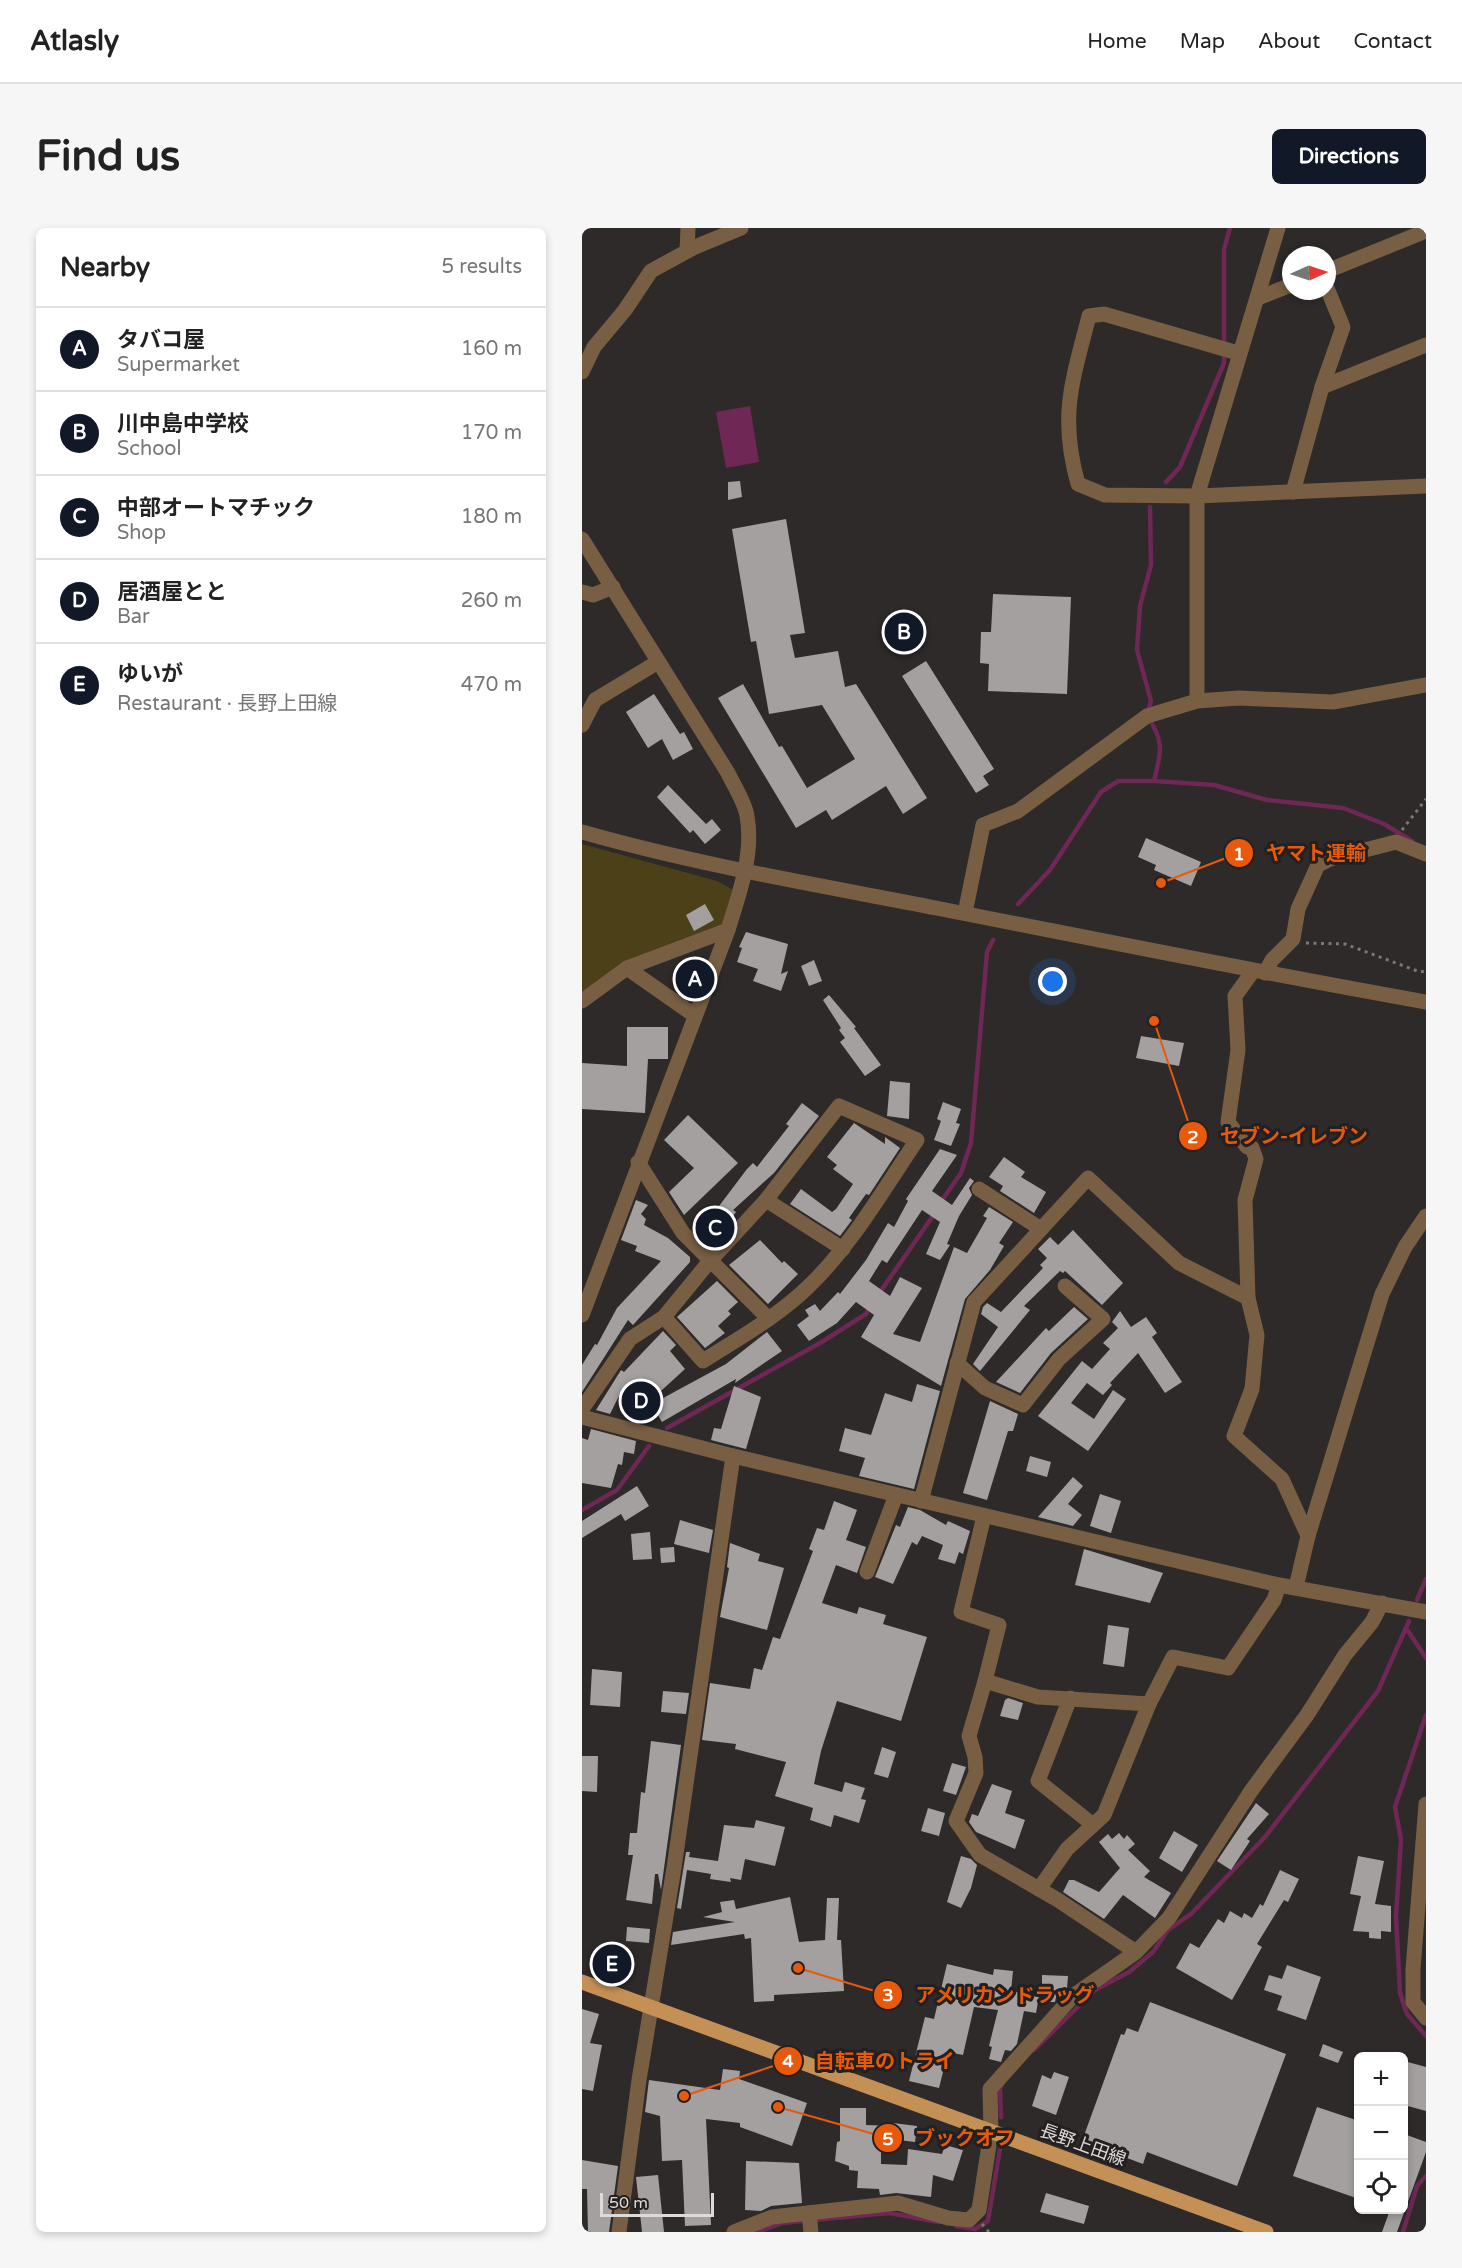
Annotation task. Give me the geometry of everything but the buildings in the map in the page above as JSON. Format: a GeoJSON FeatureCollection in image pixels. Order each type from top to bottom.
{"type":"FeatureCollection","features":[{"type":"Feature","properties":{"kind":"main road","name":"長野上田線"},"geometry":{"type":"LineString","coordinates":[[582,1982],[1266,2232]]}},
{"type":"Feature","properties":{"kind":"street"},"geometry":{"type":"LineString","coordinates":[[687,251],[688,228]]}},
{"type":"Feature","properties":{"kind":"street"},"geometry":{"type":"LineString","coordinates":[[582,372],[594,347],[625,310],[651,271],[687,251],[741,228]]}},
{"type":"Feature","properties":{"kind":"street"},"geometry":{"type":"LineString","coordinates":[[1197,701],[1197,496],[1238,352],[1258,298],[1278,228]]}},
{"type":"Feature","properties":{"kind":"street"},"geometry":{"type":"LineString","coordinates":[[1336,267],[1426,231]]}},
{"type":"Feature","properties":{"kind":"street"},"geometry":{"type":"LineString","coordinates":[[1258,298],[1282,289]]}},
{"type":"Feature","properties":{"kind":"street"},"geometry":{"type":"LineString","coordinates":[[1293,492],[1322,387],[1343,327],[1332,300]]}},
{"type":"Feature","properties":{"kind":"street"},"geometry":{"type":"LineString","coordinates":[[1238,352],[1104,314],[1089,316],[1068,400],[1068,450],[1078,484],[1105,495],[1197,496],[1426,486]]}},
{"type":"Feature","properties":{"kind":"street"},"geometry":{"type":"LineString","coordinates":[[1322,387],[1426,345]]}},
{"type":"Feature","properties":{"kind":"street"},"geometry":{"type":"LineString","coordinates":[[582,539],[728,773],[747,813],[749,840],[744,870],[728,930],[582,1314]]}},
{"type":"Feature","properties":{"kind":"street"},"geometry":{"type":"LineString","coordinates":[[582,592],[593,595],[613,586]]}},
{"type":"Feature","properties":{"kind":"street"},"geometry":{"type":"LineString","coordinates":[[582,725],[595,700],[658,663]]}},
{"type":"Feature","properties":{"kind":"street"},"geometry":{"type":"LineString","coordinates":[[965,914],[983,825],[1018,811],[1147,716],[1197,701],[1239,698],[1333,702],[1426,685]]}},
{"type":"Feature","properties":{"kind":"street"},"geometry":{"type":"LineString","coordinates":[[582,832],[637,848],[744,870],[1259,972],[1426,1002]]}},
{"type":"Feature","properties":{"kind":"street"},"geometry":{"type":"LineString","coordinates":[[1308,1536],[1282,1479],[1234,1436],[1252,1389],[1257,1335],[1248,1298],[1245,1200],[1256,1159],[1252,1148],[1246,1147],[1228,1122],[1238,1050],[1235,996],[1293,939],[1298,909],[1318,865],[1330,859],[1396,842],[1426,854]]}},
{"type":"Feature","properties":{"kind":"street"},"geometry":{"type":"LineString","coordinates":[[582,1001],[627,968],[728,930]]}},
{"type":"Feature","properties":{"kind":"street"},"geometry":{"type":"LineString","coordinates":[[627,968],[694,1015]]}},
{"type":"Feature","properties":{"kind":"street"},"geometry":{"type":"LineString","coordinates":[[582,1409],[630,1340],[664,1317],[709,1262],[766,1200],[839,1106],[917,1140],[843,1249],[808,1287],[769,1319],[703,1361],[664,1317]]}},
{"type":"Feature","properties":{"kind":"street"},"geometry":{"type":"LineString","coordinates":[[638,1162],[683,1233],[709,1262],[769,1319]]}},
{"type":"Feature","properties":{"kind":"street"},"geometry":{"type":"LineString","coordinates":[[921,1501],[974,1302],[1088,1178],[1179,1263],[1248,1298]]}},
{"type":"Feature","properties":{"kind":"street"},"geometry":{"type":"LineString","coordinates":[[979,1189],[1041,1229]]}},
{"type":"Feature","properties":{"kind":"street"},"geometry":{"type":"LineString","coordinates":[[766,1200],[843,1249]]}},
{"type":"Feature","properties":{"kind":"street"},"geometry":{"type":"LineString","coordinates":[[1296,1587],[1308,1536],[1382,1294],[1405,1247],[1426,1216]]}},
{"type":"Feature","properties":{"kind":"street"},"geometry":{"type":"LineString","coordinates":[[957,1364],[985,1388],[1023,1405],[1059,1359],[1103,1319],[1065,1286]]}},
{"type":"Feature","properties":{"kind":"street"},"geometry":{"type":"LineString","coordinates":[[582,1417],[733,1456],[1279,1585],[1426,1612]]}},
{"type":"Feature","properties":{"kind":"street"},"geometry":{"type":"LineString","coordinates":[[619,2232],[650,2006],[674,1868],[733,1456]]}},
{"type":"Feature","properties":{"kind":"street"},"geometry":{"type":"LineString","coordinates":[[867,1572],[896,1495]]}},
{"type":"Feature","properties":{"kind":"street"},"geometry":{"type":"LineString","coordinates":[[984,1516],[961,1612],[999,1625],[969,1736],[975,1757],[976,1773],[956,1821],[980,1855],[1039,1889],[1136,1952]]}},
{"type":"Feature","properties":{"kind":"street"},"geometry":{"type":"LineString","coordinates":[[1039,1889],[1067,1849],[1104,1815],[1149,1704],[1173,1657],[1228,1668],[1274,1600],[1279,1585]]}},
{"type":"Feature","properties":{"kind":"street"},"geometry":{"type":"LineString","coordinates":[[734,2232],[772,2217],[810,2222],[898,2203],[948,2218],[969,2220],[979,2210],[991,2132],[990,2089],[1073,1996],[1136,1952],[1169,1918],[1245,1800],[1307,1715],[1345,1655],[1372,1622],[1382,1603]]}},
{"type":"Feature","properties":{"kind":"street"},"geometry":{"type":"LineString","coordinates":[[985,1681],[1038,1697],[1149,1704]]}},
{"type":"Feature","properties":{"kind":"street"},"geometry":{"type":"LineString","coordinates":[[1070,1698],[1038,1781],[1092,1824]]}},
{"type":"Feature","properties":{"kind":"street"},"geometry":{"type":"LineString","coordinates":[[1426,1804],[1413,1969],[1413,2002],[1426,2018]]}},
{"type":"Feature","properties":{"kind":"path"},"geometry":{"type":"LineString","coordinates":[[1396,842],[1426,799]]}},
{"type":"Feature","properties":{"kind":"path"},"geometry":{"type":"LineString","coordinates":[[1293,939],[1314,945],[1346,944],[1420,972],[1426,971]]}},
{"type":"Feature","properties":{"kind":"shaded area"},"geometry":{"type":"Polygon","coordinates":[[[750,406],[759,462],[726,468],[716,412],[750,406]]]}},
{"type":"Feature","properties":{"kind":"shaded area"},"geometry":{"type":"Polygon","coordinates":[[[582,844],[717,881],[735,891],[728,930],[582,998],[582,844]]]}},
{"type":"Feature","properties":{"kind":"waterway"},"geometry":{"type":"LineString","coordinates":[[1224,344],[1224,249],[1230,228]]}},
{"type":"Feature","properties":{"kind":"waterway"},"geometry":{"type":"LineString","coordinates":[[1166,482],[1180,467],[1224,363],[1224,353]]}},
{"type":"Feature","properties":{"kind":"waterway"},"geometry":{"type":"LineString","coordinates":[[1018,904],[1050,870],[1101,792],[1118,781],[1154,781],[1160,747],[1157,733],[1147,716],[1151,701],[1137,650],[1140,606],[1151,565],[1150,507]]}},
{"type":"Feature","properties":{"kind":"waterway"},"geometry":{"type":"LineString","coordinates":[[1154,781],[1214,785],[1267,800],[1343,808],[1384,824],[1412,841]]}},
{"type":"Feature","properties":{"kind":"waterway"},"geometry":{"type":"LineString","coordinates":[[940,1203],[961,1173],[971,1143],[987,952],[993,940]]}},
{"type":"Feature","properties":{"kind":"waterway"},"geometry":{"type":"LineString","coordinates":[[878,1295],[935,1213]]}},
{"type":"Feature","properties":{"kind":"waterway"},"geometry":{"type":"LineString","coordinates":[[667,1428],[820,1343],[866,1314],[870,1307]]}},
{"type":"Feature","properties":{"kind":"waterway"},"geometry":{"type":"LineString","coordinates":[[582,1510],[617,1490],[649,1446]]}},
{"type":"Feature","properties":{"kind":"waterway"},"geometry":{"type":"LineString","coordinates":[[1417,1600],[1426,1579]]}},
{"type":"Feature","properties":{"kind":"waterway"},"geometry":{"type":"LineString","coordinates":[[1034,2050],[1095,1990],[1129,1972],[1153,1952],[1168,1930],[1191,1914],[1265,1837],[1378,1691],[1409,1621]]}},
{"type":"Feature","properties":{"kind":"waterway"},"geometry":{"type":"LineString","coordinates":[[1406,1628],[1426,1658]]}},
{"type":"Feature","properties":{"kind":"waterway"},"geometry":{"type":"LineString","coordinates":[[1426,1715],[1395,1807],[1401,1839],[1396,1916],[1400,1993],[1407,2014],[1426,2036]]}},
{"type":"Feature","properties":{"kind":"waterway"},"geometry":{"type":"LineString","coordinates":[[1001,2117],[1000,2088],[1002,2085]]}},
{"type":"Feature","properties":{"kind":"waterway"},"geometry":{"type":"LineString","coordinates":[[956,2226],[975,2229],[988,2221],[1000,2149]]}},
{"type":"Feature","properties":{"kind":"waterway"},"geometry":{"type":"LineString","coordinates":[[1403,2232],[1417,2186],[1426,2176]]}},
{"type":"Feature","properties":{"kind":"waterway"},"geometry":{"type":"LineString","coordinates":[[758,2232],[782,2223],[889,2213],[939,2222]]}},
{"type":"Feature","properties":{"kind":"place","name":"川中島中学校"},"geometry":{"type":"Point","coordinates":[904,632]}},
{"type":"Feature","properties":{"kind":"place","name":"ヤマト運輸"},"geometry":{"type":"Point","coordinates":[1161,883]}},
{"type":"Feature","properties":{"kind":"place","name":"タバコ屋"},"geometry":{"type":"Point","coordinates":[695,979]}},
{"type":"Feature","properties":{"kind":"place","name":"セブン-イレブン"},"geometry":{"type":"Point","coordinates":[1154,1021]}},
{"type":"Feature","properties":{"kind":"place","name":"中部オートマチック"},"geometry":{"type":"Point","coordinates":[715,1228]}},
{"type":"Feature","properties":{"kind":"place","name":"居酒屋とと"},"geometry":{"type":"Point","coordinates":[641,1401]}},
{"type":"Feature","properties":{"kind":"place","name":"ゆいが"},"geometry":{"type":"Point","coordinates":[612,1964]}},
{"type":"Feature","properties":{"kind":"place","name":"アメリカンドラッグ"},"geometry":{"type":"Point","coordinates":[798,1968]}},
{"type":"Feature","properties":{"kind":"place","name":"自転車のトライ"},"geometry":{"type":"Point","coordinates":[684,2096]}},
{"type":"Feature","properties":{"kind":"place","name":"ブックオフ"},"geometry":{"type":"Point","coordinates":[778,2107]}}]}
